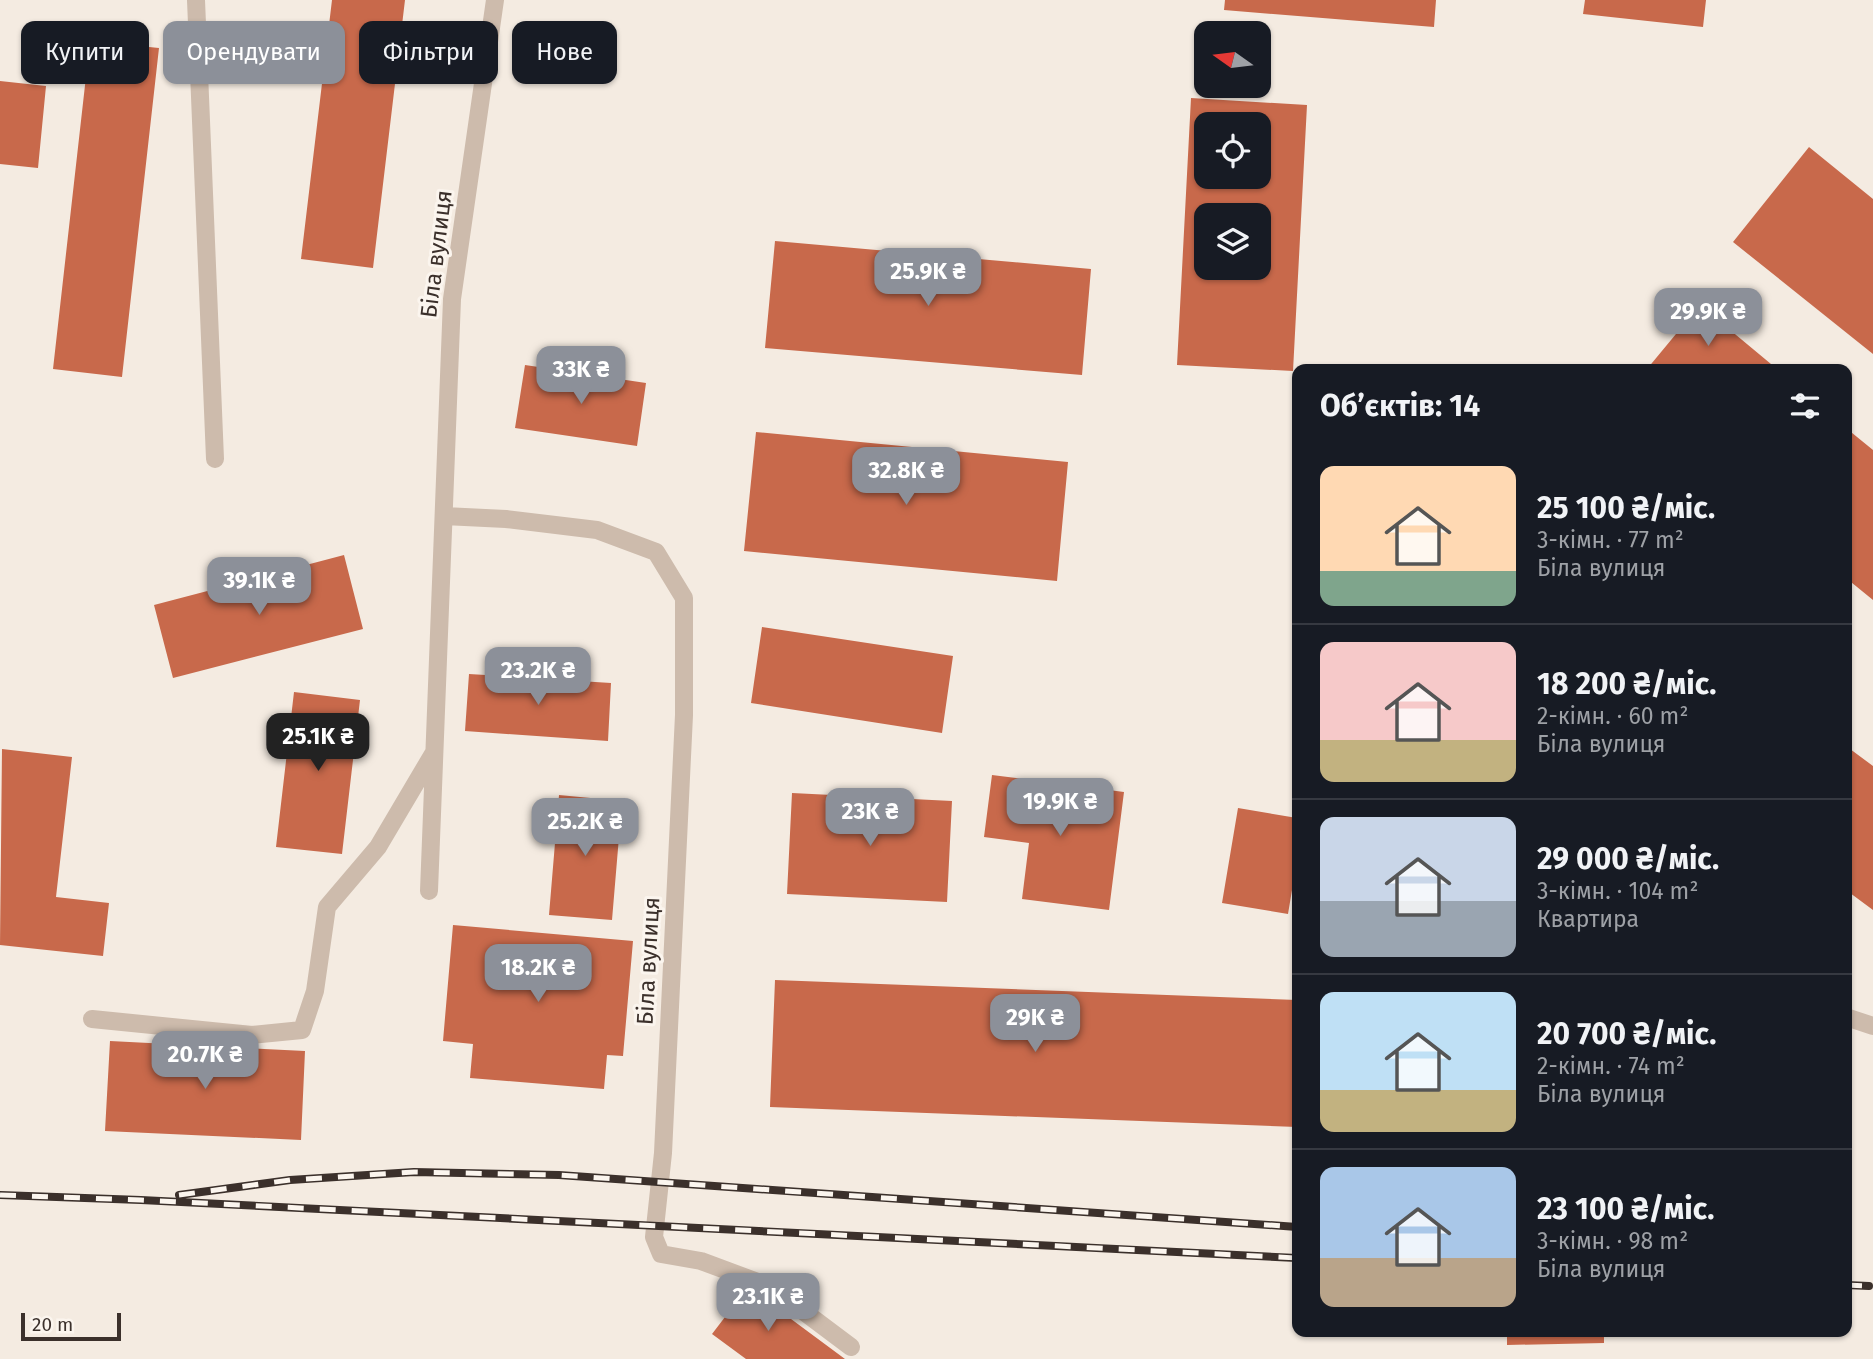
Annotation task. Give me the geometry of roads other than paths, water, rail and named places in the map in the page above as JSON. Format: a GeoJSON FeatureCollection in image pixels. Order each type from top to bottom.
{"type":"FeatureCollection","features":[{"type":"Feature","properties":{"kind":"street"},"geometry":{"type":"LineString","coordinates":[[196,0],[194,13],[215,459]]}},
{"type":"Feature","properties":{"kind":"street","name":"Біла вулиця"},"geometry":{"type":"LineString","coordinates":[[429,891],[452,299],[495,0]]}},
{"type":"Feature","properties":{"kind":"street","name":"Біла вулиця"},"geometry":{"type":"LineString","coordinates":[[444,516],[506,519],[597,530],[656,552],[684,598],[683,729],[663,1153],[654,1237],[661,1254],[701,1261],[771,1287],[851,1347]]}},
{"type":"Feature","properties":{"kind":"street"},"geometry":{"type":"LineString","coordinates":[[92,1019],[252,1035],[303,1030],[314,991],[327,907],[378,847],[435,751]]}},
{"type":"Feature","properties":{"kind":"street"},"geometry":{"type":"LineString","coordinates":[[1852,1019],[1873,1027]]}},
{"type":"Feature","properties":{"kind":"railway"},"geometry":{"type":"LineString","coordinates":[[179,1195],[290,1180],[414,1172],[559,1175],[1292,1227]]}},
{"type":"Feature","properties":{"kind":"railway"},"geometry":{"type":"LineString","coordinates":[[0,1195],[1292,1258]]}},
{"type":"Feature","properties":{"kind":"railway"},"geometry":{"type":"LineString","coordinates":[[1852,1285],[1869,1286]]}}]}
